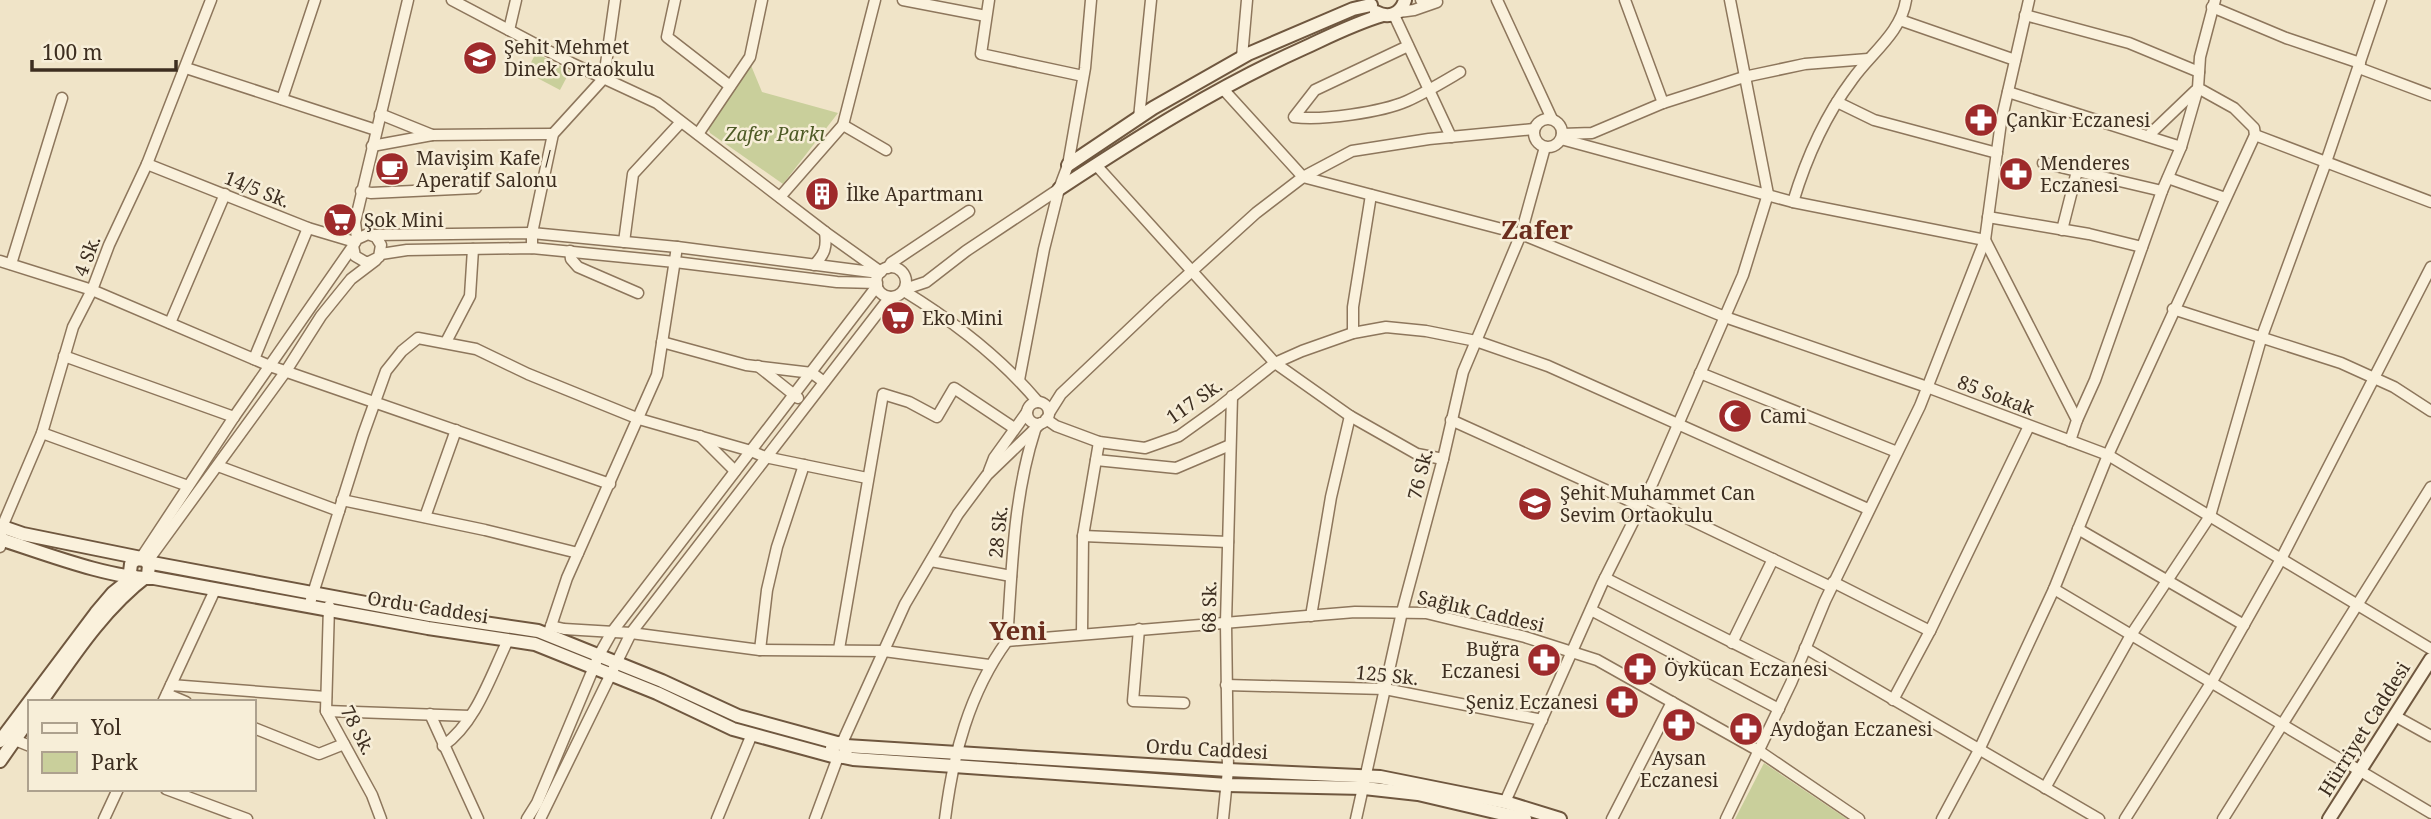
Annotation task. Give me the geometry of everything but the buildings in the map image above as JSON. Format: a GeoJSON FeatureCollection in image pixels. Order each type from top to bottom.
{"type":"FeatureCollection","features":[{"type":"Feature","properties":{"kind":"main road"},"geometry":{"type":"LineString","coordinates":[[1068,165],[1139,118],[1242,57],[1369,2],[1395,10]]}},
{"type":"Feature","properties":{"kind":"main road"},"geometry":{"type":"LineString","coordinates":[[1059,189],[1159,124],[1223,89],[1276,61],[1364,21],[1395,10]]}},
{"type":"Feature","properties":{"kind":"main road"},"geometry":{"type":"LineString","coordinates":[[1211,75],[1223,89]]}},
{"type":"Feature","properties":{"kind":"main road","name":"Ordu Caddesi"},"geometry":{"type":"LineString","coordinates":[[1,536],[23,534],[312,593],[330,603],[428,628],[535,644],[611,674],[733,729],[752,734],[953,766],[1227,785],[1365,782],[1525,819]]}},
{"type":"Feature","properties":{"kind":"main road","name":"Ordu Caddesi"},"geometry":{"type":"LineString","coordinates":[[1,536],[140,578],[154,578],[309,606],[330,603],[550,630],[738,716],[840,750],[957,752],[1365,782],[1505,802],[1560,819]]}},
{"type":"Feature","properties":{"kind":"main road"},"geometry":{"type":"LineString","coordinates":[[31,700],[113,593],[140,578],[150,572],[144,560],[131,564],[130,572],[140,578]]}},
{"type":"Feature","properties":{"kind":"main road"},"geometry":{"type":"LineString","coordinates":[[42,700],[83,641],[140,578]]}},
{"type":"Feature","properties":{"kind":"main road","name":"Hürriyet Caddesi"},"geometry":{"type":"LineString","coordinates":[[2329,819],[2431,659]]}},
{"type":"Feature","properties":{"kind":"main road"},"geometry":{"type":"LineString","coordinates":[[0,741],[28,704]]}},
{"type":"Feature","properties":{"kind":"main road"},"geometry":{"type":"LineString","coordinates":[[0,761],[28,721]]}},
{"type":"Feature","properties":{"kind":"street","name":"4 Sk."},"geometry":{"type":"LineString","coordinates":[[1,536],[42,433],[73,327],[147,164],[211,0]]}},
{"type":"Feature","properties":{"kind":"street"},"geometry":{"type":"LineString","coordinates":[[282,99],[316,0]]}},
{"type":"Feature","properties":{"kind":"street"},"geometry":{"type":"LineString","coordinates":[[408,0],[355,222],[358,259],[367,263],[407,250],[532,248],[837,282],[880,276],[898,269],[904,274],[904,290]]}},
{"type":"Feature","properties":{"kind":"street"},"geometry":{"type":"LineString","coordinates":[[452,0],[657,103],[880,276],[883,294],[890,297],[898,296],[904,290],[926,282],[966,251],[1059,189]]}},
{"type":"Feature","properties":{"kind":"street"},"geometry":{"type":"LineString","coordinates":[[509,30],[516,0]]}},
{"type":"Feature","properties":{"kind":"street"},"geometry":{"type":"LineString","coordinates":[[532,248],[532,233],[553,134],[604,78],[615,0]]}},
{"type":"Feature","properties":{"kind":"street"},"geometry":{"type":"LineString","coordinates":[[675,0],[667,37],[730,86]]}},
{"type":"Feature","properties":{"kind":"street"},"geometry":{"type":"LineString","coordinates":[[698,134],[750,57],[762,0]]}},
{"type":"Feature","properties":{"kind":"street"},"geometry":{"type":"LineString","coordinates":[[780,197],[843,125],[875,0]]}},
{"type":"Feature","properties":{"kind":"street"},"geometry":{"type":"LineString","coordinates":[[903,0],[962,6],[986,16]]}},
{"type":"Feature","properties":{"kind":"street"},"geometry":{"type":"LineString","coordinates":[[989,0],[981,54],[1083,76]]}},
{"type":"Feature","properties":{"kind":"street"},"geometry":{"type":"LineString","coordinates":[[1022,384],[1044,249],[1068,165],[1083,76],[1091,0]]}},
{"type":"Feature","properties":{"kind":"street"},"geometry":{"type":"LineString","coordinates":[[1139,118],[1151,0]]}},
{"type":"Feature","properties":{"kind":"street"},"geometry":{"type":"LineString","coordinates":[[1242,57],[1247,0]]}},
{"type":"Feature","properties":{"kind":"street"},"geometry":{"type":"LineString","coordinates":[[1421,0],[1441,1]]}},
{"type":"Feature","properties":{"kind":"street"},"geometry":{"type":"LineString","coordinates":[[1497,0],[1552,119],[1560,125],[1562,136]]}},
{"type":"Feature","properties":{"kind":"street"},"geometry":{"type":"LineString","coordinates":[[1625,0],[1663,103]]}},
{"type":"Feature","properties":{"kind":"street"},"geometry":{"type":"LineString","coordinates":[[1505,802],[1725,317],[1743,275],[1768,194],[1730,0]]}},
{"type":"Feature","properties":{"kind":"street"},"geometry":{"type":"LineString","coordinates":[[1793,202],[1808,159],[1837,102],[1900,20],[1906,0]]}},
{"type":"Feature","properties":{"kind":"street"},"geometry":{"type":"LineString","coordinates":[[1726,819],[1795,674],[1832,585],[1927,387],[1985,240],[2008,92],[2029,0]]}},
{"type":"Feature","properties":{"kind":"street"},"geometry":{"type":"LineString","coordinates":[[2045,788],[2131,635],[2210,516],[2260,339],[2326,162],[2381,0]]}},
{"type":"Feature","properties":{"kind":"street"},"geometry":{"type":"LineString","coordinates":[[1441,1],[1414,10],[1395,10],[1408,46],[1451,137]]}},
{"type":"Feature","properties":{"kind":"street"},"geometry":{"type":"LineString","coordinates":[[2070,441],[2095,380],[2162,191],[2182,147],[2198,88],[2213,4],[2286,38],[2431,95]]}},
{"type":"Feature","properties":{"kind":"street"},"geometry":{"type":"LineString","coordinates":[[2025,15],[2129,44],[2199,72]]}},
{"type":"Feature","properties":{"kind":"street"},"geometry":{"type":"LineString","coordinates":[[1900,20],[2015,60]]}},
{"type":"Feature","properties":{"kind":"street"},"geometry":{"type":"LineString","coordinates":[[1408,46],[1315,90],[1294,117],[1312,120],[1329,118],[1404,103],[1460,72]]}},
{"type":"Feature","properties":{"kind":"street"},"geometry":{"type":"LineString","coordinates":[[1534,129],[1536,142],[1545,147],[1554,146],[1562,136],[1592,133],[1663,103],[1744,77],[1805,64],[1868,60]]}},
{"type":"Feature","properties":{"kind":"street"},"geometry":{"type":"LineString","coordinates":[[186,68],[376,130]]}},
{"type":"Feature","properties":{"kind":"street"},"geometry":{"type":"LineString","coordinates":[[1942,819],[1979,750],[2054,589],[2108,455],[2255,135],[2254,128],[2234,108],[2198,88]]}},
{"type":"Feature","properties":{"kind":"street"},"geometry":{"type":"LineString","coordinates":[[2148,136],[2198,88]]}},
{"type":"Feature","properties":{"kind":"street"},"geometry":{"type":"LineString","coordinates":[[1223,89],[1303,177]]}},
{"type":"Feature","properties":{"kind":"street"},"geometry":{"type":"LineString","coordinates":[[2008,92],[2182,147]]}},
{"type":"Feature","properties":{"kind":"street"},"geometry":{"type":"LineString","coordinates":[[62,98],[5,263],[92,290],[270,366],[610,484]]}},
{"type":"Feature","properties":{"kind":"street"},"geometry":{"type":"LineString","coordinates":[[1837,102],[1874,120],[1997,153]]}},
{"type":"Feature","properties":{"kind":"street"},"geometry":{"type":"LineString","coordinates":[[380,114],[432,135]]}},
{"type":"Feature","properties":{"kind":"street"},"geometry":{"type":"LineString","coordinates":[[815,819],[840,750],[905,604],[958,514],[987,474],[1043,421],[1061,394],[1256,213],[1303,177],[1352,151],[1534,129],[1543,120],[1552,119]]}},
{"type":"Feature","properties":{"kind":"street"},"geometry":{"type":"LineString","coordinates":[[624,242],[633,174],[681,122]]}},
{"type":"Feature","properties":{"kind":"street"},"geometry":{"type":"LineString","coordinates":[[843,125],[886,150]]}},
{"type":"Feature","properties":{"kind":"street"},"geometry":{"type":"LineString","coordinates":[[372,146],[432,135],[553,134]]}},
{"type":"Feature","properties":{"kind":"street"},"geometry":{"type":"LineString","coordinates":[[2255,135],[2431,202]]}},
{"type":"Feature","properties":{"kind":"street"},"geometry":{"type":"LineString","coordinates":[[1562,136],[1793,202],[1985,240]]}},
{"type":"Feature","properties":{"kind":"street","name":"76 Sk."},"geometry":{"type":"LineString","coordinates":[[1356,819],[1402,612],[1463,372],[1521,233],[1545,147]]}},
{"type":"Feature","properties":{"kind":"street"},"geometry":{"type":"LineString","coordinates":[[2043,163],[2162,191]]}},
{"type":"Feature","properties":{"kind":"street","name":"14/5 Sk."},"geometry":{"type":"LineString","coordinates":[[147,164],[308,228],[355,242]]}},
{"type":"Feature","properties":{"kind":"street"},"geometry":{"type":"LineString","coordinates":[[1096,165],[1275,363],[1350,416],[1417,454],[1443,459]]}},
{"type":"Feature","properties":{"kind":"street"},"geometry":{"type":"LineString","coordinates":[[2062,230],[2077,171]]}},
{"type":"Feature","properties":{"kind":"street","name":"85 Sokak"},"geometry":{"type":"LineString","coordinates":[[1303,177],[1521,233],[1725,317],[1927,387],[2108,455],[2431,649]]}},
{"type":"Feature","properties":{"kind":"street"},"geometry":{"type":"LineString","coordinates":[[2168,178],[2225,198]]}},
{"type":"Feature","properties":{"kind":"street"},"geometry":{"type":"LineString","coordinates":[[361,191],[372,193],[476,188]]}},
{"type":"Feature","properties":{"kind":"street"},"geometry":{"type":"LineString","coordinates":[[170,323],[225,194]]}},
{"type":"Feature","properties":{"kind":"street"},"geometry":{"type":"LineString","coordinates":[[1353,333],[1353,307],[1371,195]]}},
{"type":"Feature","properties":{"kind":"street"},"geometry":{"type":"LineString","coordinates":[[527,819],[537,803],[599,654],[612,632],[811,373],[891,262],[969,211]]}},
{"type":"Feature","properties":{"kind":"street"},"geometry":{"type":"LineString","coordinates":[[1988,216],[2142,247]]}},
{"type":"Feature","properties":{"kind":"street"},"geometry":{"type":"LineString","coordinates":[[254,359],[308,228]]}},
{"type":"Feature","properties":{"kind":"street"},"geometry":{"type":"LineString","coordinates":[[814,265],[823,256],[827,244],[825,232]]}},
{"type":"Feature","properties":{"kind":"street"},"geometry":{"type":"LineString","coordinates":[[144,560],[188,486],[234,417],[355,242],[364,234],[532,233],[677,247],[880,276]]}},
{"type":"Feature","properties":{"kind":"street"},"geometry":{"type":"LineString","coordinates":[[144,560],[218,466],[286,371],[321,316],[351,279],[379,257],[382,244],[372,235]]}},
{"type":"Feature","properties":{"kind":"street"},"geometry":{"type":"LineString","coordinates":[[1985,240],[2077,420]]}},
{"type":"Feature","properties":{"kind":"street"},"geometry":{"type":"LineString","coordinates":[[677,247],[657,375],[579,553],[550,630],[631,633],[760,650],[884,651],[989,665]]}},
{"type":"Feature","properties":{"kind":"street"},"geometry":{"type":"LineString","coordinates":[[446,342],[470,296],[473,249]]}},
{"type":"Feature","properties":{"kind":"street"},"geometry":{"type":"LineString","coordinates":[[570,251],[571,259],[578,267],[638,293]]}},
{"type":"Feature","properties":{"kind":"street"},"geometry":{"type":"LineString","coordinates":[[2125,819],[2211,682],[2281,559],[2431,267]]}},
{"type":"Feature","properties":{"kind":"street"},"geometry":{"type":"LineString","coordinates":[[904,290],[958,327],[1022,384],[1034,406]]}},
{"type":"Feature","properties":{"kind":"street"},"geometry":{"type":"LineString","coordinates":[[540,819],[631,633],[890,297]]}},
{"type":"Feature","properties":{"kind":"street"},"geometry":{"type":"LineString","coordinates":[[2173,309],[2341,363],[2394,387],[2431,411]]}},
{"type":"Feature","properties":{"kind":"street","name":"117 Sk."},"geometry":{"type":"LineString","coordinates":[[1034,406],[1031,421],[1043,421],[1099,442],[1145,448],[1179,436],[1275,363],[1302,351],[1353,333],[1386,327],[1426,331],[1476,341],[1548,366],[1868,509]]}},
{"type":"Feature","properties":{"kind":"street"},"geometry":{"type":"LineString","coordinates":[[309,606],[386,371],[402,351],[418,338],[476,349],[528,374],[639,419],[765,457],[867,478]]}},
{"type":"Feature","properties":{"kind":"street"},"geometry":{"type":"LineString","coordinates":[[662,342],[746,365],[811,373],[824,382]]}},
{"type":"Feature","properties":{"kind":"street"},"geometry":{"type":"LineString","coordinates":[[64,356],[234,417]]}},
{"type":"Feature","properties":{"kind":"street"},"geometry":{"type":"LineString","coordinates":[[758,365],[806,404]]}},
{"type":"Feature","properties":{"kind":"street"},"geometry":{"type":"LineString","coordinates":[[1700,373],[1897,452]]}},
{"type":"Feature","properties":{"kind":"street"},"geometry":{"type":"LineString","coordinates":[[839,649],[883,394],[909,402],[937,417],[954,388],[1014,428]]}},
{"type":"Feature","properties":{"kind":"street"},"geometry":{"type":"LineString","coordinates":[[987,474],[1014,428],[1034,406],[1061,394]]}},
{"type":"Feature","properties":{"kind":"street","name":"68 Sk."},"geometry":{"type":"LineString","coordinates":[[1223,819],[1228,770],[1226,623],[1231,396]]}},
{"type":"Feature","properties":{"kind":"street"},"geometry":{"type":"LineString","coordinates":[[1034,406],[1047,407],[1043,421]]}},
{"type":"Feature","properties":{"kind":"street"},"geometry":{"type":"LineString","coordinates":[[1311,616],[1331,497],[1350,416]]}},
{"type":"Feature","properties":{"kind":"street"},"geometry":{"type":"LineString","coordinates":[[1451,420],[1773,559],[1930,631]]}},
{"type":"Feature","properties":{"kind":"street","name":"28 Sk."},"geometry":{"type":"LineString","coordinates":[[1007,641],[1015,516],[1028,452],[1043,421]]}},
{"type":"Feature","properties":{"kind":"street"},"geometry":{"type":"LineString","coordinates":[[1893,699],[1930,631],[2029,426]]}},
{"type":"Feature","properties":{"kind":"street"},"geometry":{"type":"LineString","coordinates":[[425,517],[456,430]]}},
{"type":"Feature","properties":{"kind":"street"},"geometry":{"type":"LineString","coordinates":[[42,433],[188,486]]}},
{"type":"Feature","properties":{"kind":"street"},"geometry":{"type":"LineString","coordinates":[[700,436],[735,471]]}},
{"type":"Feature","properties":{"kind":"street"},"geometry":{"type":"LineString","coordinates":[[1082,633],[1083,536],[1099,442]]}},
{"type":"Feature","properties":{"kind":"street"},"geometry":{"type":"LineString","coordinates":[[1096,460],[1176,468],[1230,445]]}},
{"type":"Feature","properties":{"kind":"street"},"geometry":{"type":"LineString","coordinates":[[760,650],[767,590],[777,547],[804,465]]}},
{"type":"Feature","properties":{"kind":"street"},"geometry":{"type":"LineString","coordinates":[[218,466],[339,511]]}},
{"type":"Feature","properties":{"kind":"street"},"geometry":{"type":"LineString","coordinates":[[2223,819],[2431,487]]}},
{"type":"Feature","properties":{"kind":"street"},"geometry":{"type":"LineString","coordinates":[[342,500],[579,553]]}},
{"type":"Feature","properties":{"kind":"street"},"geometry":{"type":"LineString","coordinates":[[2078,529],[2244,625]]}},
{"type":"Feature","properties":{"kind":"street"},"geometry":{"type":"LineString","coordinates":[[1083,536],[1228,542]]}},
{"type":"Feature","properties":{"kind":"street"},"geometry":{"type":"LineString","coordinates":[[1732,643],[1773,559]]}},
{"type":"Feature","properties":{"kind":"street"},"geometry":{"type":"LineString","coordinates":[[931,561],[1012,576]]}},
{"type":"Feature","properties":{"kind":"street"},"geometry":{"type":"LineString","coordinates":[[1605,578],[1795,674]]}},
{"type":"Feature","properties":{"kind":"street"},"geometry":{"type":"LineString","coordinates":[[2054,589],[2431,813]]}},
{"type":"Feature","properties":{"kind":"street"},"geometry":{"type":"LineString","coordinates":[[215,590],[167,694],[326,697]]}},
{"type":"Feature","properties":{"kind":"street","name":"78 Sk."},"geometry":{"type":"LineString","coordinates":[[330,603],[326,711],[372,795],[381,819]]}},
{"type":"Feature","properties":{"kind":"street"},"geometry":{"type":"LineString","coordinates":[[1591,610],[1779,709]]}},
{"type":"Feature","properties":{"kind":"street","name":"Sağlık Caddesi"},"geometry":{"type":"LineString","coordinates":[[1007,641],[1356,612],[1426,612],[1525,637],[1597,660],[1759,751],[1859,819]]}},
{"type":"Feature","properties":{"kind":"street"},"geometry":{"type":"LineString","coordinates":[[1139,629],[1133,701],[1184,703]]}},
{"type":"Feature","properties":{"kind":"street"},"geometry":{"type":"LineString","coordinates":[[443,746],[454,738],[470,716],[508,640]]}},
{"type":"Feature","properties":{"kind":"street"},"geometry":{"type":"LineString","coordinates":[[945,819],[953,766],[968,710],[989,665],[1007,641]]}},
{"type":"Feature","properties":{"kind":"street"},"geometry":{"type":"LineString","coordinates":[[1805,648],[2099,819]]}},
{"type":"Feature","properties":{"kind":"street","name":"125 Sk."},"geometry":{"type":"LineString","coordinates":[[1226,685],[1385,689],[1542,720]]}},
{"type":"Feature","properties":{"kind":"street"},"geometry":{"type":"LineString","coordinates":[[1612,819],[1672,702]]}},
{"type":"Feature","properties":{"kind":"street"},"geometry":{"type":"LineString","coordinates":[[326,711],[470,716]]}},
{"type":"Feature","properties":{"kind":"street"},"geometry":{"type":"LineString","coordinates":[[430,714],[478,819]]}},
{"type":"Feature","properties":{"kind":"street"},"geometry":{"type":"LineString","coordinates":[[2395,716],[2431,736]]}},
{"type":"Feature","properties":{"kind":"street"},"geometry":{"type":"LineString","coordinates":[[256,729],[319,754],[344,744]]}},
{"type":"Feature","properties":{"kind":"street"},"geometry":{"type":"LineString","coordinates":[[717,819],[752,734]]}},
{"type":"Feature","properties":{"kind":"street"},"geometry":{"type":"LineString","coordinates":[[15,740],[28,745]]}},
{"type":"Feature","properties":{"kind":"street"},"geometry":{"type":"LineString","coordinates":[[104,819],[117,791]]}},
{"type":"Feature","properties":{"kind":"street"},"geometry":{"type":"LineString","coordinates":[[171,791],[247,819]]}},
{"type":"Feature","properties":{"kind":"green space"},"geometry":{"type":"Polygon","coordinates":[[[536,53],[570,71],[560,90],[526,72],[536,53]]]}},
{"type":"Feature","properties":{"kind":"green space","name":"Zafer Parkı"},"geometry":{"type":"Polygon","coordinates":[[[750,63],[762,92],[838,113],[783,184],[710,133],[708,127],[750,63]]]}},
{"type":"Feature","properties":{"kind":"green space"},"geometry":{"type":"Polygon","coordinates":[[[1764,763],[1847,819],[1735,819],[1764,763]]]}},
{"type":"Feature","properties":{"kind":"place","name":"Şehit Mehmet Dinek Ortaokulu"},"geometry":{"type":"Point","coordinates":[480,58]}},
{"type":"Feature","properties":{"kind":"place","name":"Çankır Eczanesi"},"geometry":{"type":"Point","coordinates":[1981,120]}},
{"type":"Feature","properties":{"kind":"place","name":"Mavişim Kafe / Aperatif Salonu"},"geometry":{"type":"Point","coordinates":[392,169]}},
{"type":"Feature","properties":{"kind":"place","name":"Menderes Eczanesi"},"geometry":{"type":"Point","coordinates":[2016,174]}},
{"type":"Feature","properties":{"kind":"place","name":"İlke Apartmanı"},"geometry":{"type":"Point","coordinates":[822,194]}},
{"type":"Feature","properties":{"kind":"place","name":"Şok Mini"},"geometry":{"type":"Point","coordinates":[340,220]}},
{"type":"Feature","properties":{"kind":"place","name":"Eko Mini"},"geometry":{"type":"Point","coordinates":[898,318]}},
{"type":"Feature","properties":{"kind":"place","name":"Cami"},"geometry":{"type":"Point","coordinates":[1735,416]}},
{"type":"Feature","properties":{"kind":"place","name":"Şehit Muhammet Can Sevim Ortaokulu"},"geometry":{"type":"Point","coordinates":[1535,504]}},
{"type":"Feature","properties":{"kind":"place","name":"Buğra Eczanesi"},"geometry":{"type":"Point","coordinates":[1544,660]}},
{"type":"Feature","properties":{"kind":"place","name":"Öykücan Eczanesi"},"geometry":{"type":"Point","coordinates":[1640,669]}},
{"type":"Feature","properties":{"kind":"place","name":"Şeniz Eczanesi"},"geometry":{"type":"Point","coordinates":[1622,702]}},
{"type":"Feature","properties":{"kind":"place","name":"Aysan Eczanesi"},"geometry":{"type":"Point","coordinates":[1679,725]}},
{"type":"Feature","properties":{"kind":"place","name":"Aydoğan Eczanesi"},"geometry":{"type":"Point","coordinates":[1746,729]}},
{"type":"Feature","properties":{"kind":"district","name":"Zafer"},"geometry":{"type":"Point","coordinates":[1537,230]}},
{"type":"Feature","properties":{"kind":"district","name":"Yeni"},"geometry":{"type":"Point","coordinates":[1018,631]}}]}
